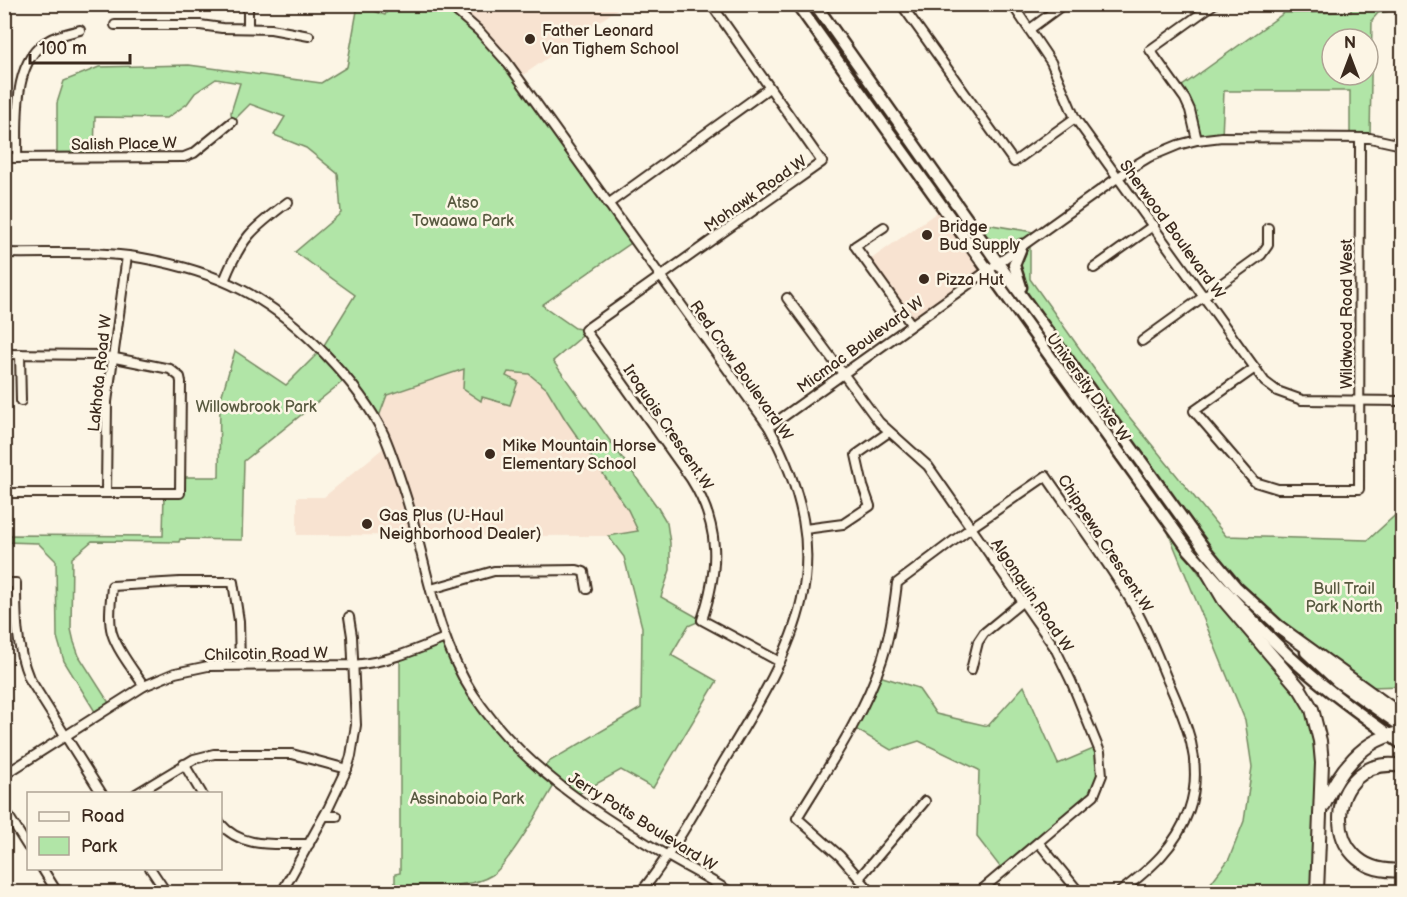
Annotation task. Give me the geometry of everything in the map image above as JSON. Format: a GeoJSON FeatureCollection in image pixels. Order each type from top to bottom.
{"type":"FeatureCollection","features":[{"type":"Feature","properties":{"kind":"highway"},"geometry":{"type":"LineString","coordinates":[[1207,571],[1224,600],[1299,689],[1312,709],[1320,741],[1321,812],[1317,892]]}},
{"type":"Feature","properties":{"kind":"highway"},"geometry":{"type":"LineString","coordinates":[[1280,628],[1402,716]]}},
{"type":"Feature","properties":{"kind":"highway"},"geometry":{"type":"LineString","coordinates":[[1321,812],[1341,772],[1354,758],[1389,734],[1402,733]]}},
{"type":"Feature","properties":{"kind":"highway"},"geometry":{"type":"LineString","coordinates":[[1402,766],[1381,766],[1364,773],[1350,785],[1342,801],[1339,819],[1342,837],[1352,852],[1365,864],[1383,870],[1402,870]]}},
{"type":"Feature","properties":{"kind":"main road","name":"University Drive W"},"geometry":{"type":"LineString","coordinates":[[797,4],[1164,517],[1207,571],[1292,658],[1336,695],[1402,744]]}},
{"type":"Feature","properties":{"kind":"main road","name":"University Drive W"},"geometry":{"type":"LineString","coordinates":[[815,4],[1029,307],[1206,551],[1236,587],[1338,682],[1402,727]]}},
{"type":"Feature","properties":{"kind":"main road"},"geometry":{"type":"LineString","coordinates":[[1023,245],[1016,258],[1015,270],[1029,307]]}},
{"type":"Feature","properties":{"kind":"street"},"geometry":{"type":"LineString","coordinates":[[248,4],[248,28]]}},
{"type":"Feature","properties":{"kind":"street","name":"Red Crow Boulevard W"},"geometry":{"type":"LineString","coordinates":[[448,4],[479,31],[506,61],[769,427],[790,471],[802,510],[806,568],[795,628],[769,687],[667,856],[641,892]]}},
{"type":"Feature","properties":{"kind":"street","name":"Mohawk Road W"},"geometry":{"type":"LineString","coordinates":[[660,277],[822,162],[711,4]]}},
{"type":"Feature","properties":{"kind":"street"},"geometry":{"type":"LineString","coordinates":[[901,4],[1014,162],[1076,118]]}},
{"type":"Feature","properties":{"kind":"street","name":"Sherwood Boulevard W"},"geometry":{"type":"LineString","coordinates":[[1012,4],[1051,62],[1076,118],[1265,382],[1277,392],[1288,397],[1317,401],[1402,401]]}},
{"type":"Feature","properties":{"kind":"street"},"geometry":{"type":"LineString","coordinates":[[1030,29],[1064,4]]}},
{"type":"Feature","properties":{"kind":"street"},"geometry":{"type":"LineString","coordinates":[[1197,140],[1191,110],[1150,50],[1214,4]]}},
{"type":"Feature","properties":{"kind":"street"},"geometry":{"type":"LineString","coordinates":[[116,25],[175,24],[284,30],[309,36]]}},
{"type":"Feature","properties":{"kind":"street"},"geometry":{"type":"LineString","coordinates":[[17,158],[18,97],[24,71],[38,48],[47,41],[80,30]]}},
{"type":"Feature","properties":{"kind":"street"},"geometry":{"type":"LineString","coordinates":[[608,204],[769,88]]}},
{"type":"Feature","properties":{"kind":"street","name":"Salish Place W"},"geometry":{"type":"LineString","coordinates":[[4,158],[184,157],[194,153],[232,122]]}},
{"type":"Feature","properties":{"kind":"street","name":"Micmac Boulevard W"},"geometry":{"type":"LineString","coordinates":[[769,427],[1119,176],[1149,157],[1197,140],[1222,137],[1370,138],[1402,145]]}},
{"type":"Feature","properties":{"kind":"street","name":"Wildwood Road West"},"geometry":{"type":"LineString","coordinates":[[1255,368],[1194,411],[1245,472],[1255,482],[1278,489],[1359,489],[1360,138]]}},
{"type":"Feature","properties":{"kind":"street"},"geometry":{"type":"LineString","coordinates":[[224,281],[234,256],[244,240],[257,225],[288,202]]}},
{"type":"Feature","properties":{"kind":"street"},"geometry":{"type":"LineString","coordinates":[[1094,268],[1154,225]]}},
{"type":"Feature","properties":{"kind":"street"},"geometry":{"type":"LineString","coordinates":[[884,226],[855,246],[911,324]]}},
{"type":"Feature","properties":{"kind":"street"},"geometry":{"type":"LineString","coordinates":[[1142,341],[1261,255],[1268,245],[1268,228]]}},
{"type":"Feature","properties":{"kind":"street","name":"Jerry Potts Boulevard W"},"geometry":{"type":"LineString","coordinates":[[4,253],[60,252],[127,256],[179,266],[241,288],[301,329],[338,367],[377,422],[395,462],[445,638],[456,664],[473,693],[507,739],[576,798],[667,856],[703,874],[730,892]]}},
{"type":"Feature","properties":{"kind":"street","name":"Lakhota Road W"},"geometry":{"type":"LineString","coordinates":[[106,493],[107,402],[127,256]]}},
{"type":"Feature","properties":{"kind":"street","name":"Iroquois Crescent W"},"geometry":{"type":"LineString","coordinates":[[660,277],[585,330],[691,479],[705,505],[711,522],[714,574],[712,590],[702,620],[780,662]]}},
{"type":"Feature","properties":{"kind":"street","name":"Algonquin Road W"},"geometry":{"type":"LineString","coordinates":[[787,298],[865,405],[889,432],[928,466],[972,527],[1045,633],[1063,664],[1100,752],[1102,764],[1099,785],[1094,795],[979,892]]}},
{"type":"Feature","properties":{"kind":"street"},"geometry":{"type":"LineString","coordinates":[[4,354],[86,354],[112,357],[170,369],[180,377],[180,493],[4,493]]}},
{"type":"Feature","properties":{"kind":"street"},"geometry":{"type":"LineString","coordinates":[[20,354],[21,401]]}},
{"type":"Feature","properties":{"kind":"street"},"geometry":{"type":"LineString","coordinates":[[805,529],[843,524],[870,506],[856,455],[889,432]]}},
{"type":"Feature","properties":{"kind":"street","name":"Chippewa Crescent W"},"geometry":{"type":"LineString","coordinates":[[972,527],[1046,476],[1136,610],[1184,717],[1194,756],[1194,792],[1190,809],[1176,840],[1164,854],[1120,892]]}},
{"type":"Feature","properties":{"kind":"street"},"geometry":{"type":"LineString","coordinates":[[871,892],[825,840],[797,818],[852,728],[871,690],[888,638],[897,583],[972,527]]}},
{"type":"Feature","properties":{"kind":"street"},"geometry":{"type":"LineString","coordinates":[[430,589],[494,571],[566,570],[584,572],[587,589]]}},
{"type":"Feature","properties":{"kind":"street"},"geometry":{"type":"LineString","coordinates":[[144,686],[112,632],[112,586],[232,582],[240,621],[240,665]]}},
{"type":"Feature","properties":{"kind":"street"},"geometry":{"type":"LineString","coordinates":[[4,583],[16,583],[16,628],[22,662],[29,678],[101,792]]}},
{"type":"Feature","properties":{"kind":"street"},"geometry":{"type":"LineString","coordinates":[[971,670],[978,642],[984,633],[1023,601]]}},
{"type":"Feature","properties":{"kind":"street"},"geometry":{"type":"LineString","coordinates":[[282,892],[325,816],[347,769],[356,725],[350,617]]}},
{"type":"Feature","properties":{"kind":"street","name":"Chilcotin Road W"},"geometry":{"type":"LineString","coordinates":[[4,775],[144,686],[175,673],[208,666],[353,665],[386,661],[445,638]]}},
{"type":"Feature","properties":{"kind":"street"},"geometry":{"type":"LineString","coordinates":[[139,792],[184,764],[214,754],[280,753],[313,759],[347,769]]}},
{"type":"Feature","properties":{"kind":"street"},"geometry":{"type":"LineString","coordinates":[[184,764],[201,792]]}},
{"type":"Feature","properties":{"kind":"street"},"geometry":{"type":"LineString","coordinates":[[860,877],[925,801]]}},
{"type":"Feature","properties":{"kind":"street"},"geometry":{"type":"LineString","coordinates":[[4,809],[27,845]]}},
{"type":"Feature","properties":{"kind":"street"},"geometry":{"type":"LineString","coordinates":[[325,816],[337,816]]}},
{"type":"Feature","properties":{"kind":"street"},"geometry":{"type":"LineString","coordinates":[[222,825],[229,833],[246,842],[309,844]]}},
{"type":"Feature","properties":{"kind":"street"},"geometry":{"type":"LineString","coordinates":[[1039,843],[1079,892]]}},
{"type":"Feature","properties":{"kind":"street"},"geometry":{"type":"LineString","coordinates":[[43,870],[57,892]]}},
{"type":"Feature","properties":{"kind":"street"},"geometry":{"type":"LineString","coordinates":[[151,870],[166,892]]}},
{"type":"Feature","properties":{"kind":"shaded area","name":"Father Leonard Van Tighem School"},"geometry":{"type":"Polygon","coordinates":[[[448,5],[623,5],[519,78],[448,5]]]}},
{"type":"Feature","properties":{"kind":"shaded area"},"geometry":{"type":"Polygon","coordinates":[[[943,208],[987,271],[911,324],[867,262],[943,208]]]}},
{"type":"Feature","properties":{"kind":"shaded area","name":"Mike Mountain Horse Elementary School"},"geometry":{"type":"Polygon","coordinates":[[[464,369],[529,374],[547,389],[628,510],[638,531],[608,536],[297,535],[297,497],[324,497],[387,445],[377,422],[387,395],[464,369]]]}},
{"type":"Feature","properties":{"kind":"green space"},"geometry":{"type":"Polygon","coordinates":[[[358,5],[385,15],[390,5],[448,5],[494,47],[634,241],[542,305],[575,328],[585,330],[579,339],[553,361],[667,523],[670,570],[661,597],[702,620],[688,626],[671,655],[717,681],[653,788],[621,770],[571,798],[556,782],[516,846],[492,875],[466,884],[419,885],[418,892],[395,892],[395,874],[400,873],[400,656],[445,638],[471,691],[539,772],[550,761],[641,708],[642,627],[624,557],[608,536],[638,531],[628,510],[547,389],[529,374],[508,372],[506,376],[518,382],[510,405],[482,397],[481,401],[463,389],[464,369],[387,395],[377,422],[347,378],[244,461],[242,540],[92,541],[72,558],[71,629],[79,656],[111,706],[97,715],[64,661],[57,637],[56,561],[38,543],[5,542],[5,535],[163,536],[164,493],[180,493],[179,477],[219,477],[220,401],[235,351],[286,385],[321,350],[355,295],[295,252],[341,213],[338,174],[306,148],[274,135],[285,117],[250,104],[232,122],[231,112],[240,83],[216,79],[195,93],[187,104],[167,118],[95,117],[94,157],[57,157],[57,103],[64,81],[99,67],[189,65],[321,83],[347,67],[358,5]]]}},
{"type":"Feature","properties":{"kind":"green space"},"geometry":{"type":"Polygon","coordinates":[[[1351,5],[1402,5],[1402,9],[1378,13],[1372,20],[1372,27],[1320,27],[1320,87],[1371,87],[1370,138],[1350,138],[1350,91],[1224,91],[1222,137],[1197,140],[1194,122],[1178,89],[1284,13],[1351,12],[1351,5]]]}},
{"type":"Feature","properties":{"kind":"green space","name":"Bull Trail Park North"},"geometry":{"type":"Polygon","coordinates":[[[968,221],[1039,233],[1030,240],[1030,279],[1122,408],[1226,536],[1368,540],[1402,509],[1402,686],[1371,687],[1315,649],[1256,600],[1209,548],[968,221]]]}},
{"type":"Feature","properties":{"kind":"green space"},"geometry":{"type":"Polygon","coordinates":[[[1166,527],[1229,615],[1292,685],[1312,721],[1317,763],[1312,892],[1204,892],[1229,859],[1244,821],[1252,767],[1245,720],[1166,527]]]}},
{"type":"Feature","properties":{"kind":"green space"},"geometry":{"type":"Polygon","coordinates":[[[876,675],[918,688],[936,714],[988,726],[1024,686],[1058,764],[1098,747],[1102,764],[1094,795],[1004,872],[977,837],[979,770],[919,741],[891,750],[852,727],[876,675]]]}},
{"type":"Feature","properties":{"kind":"place","name":"Father Leonard Van Tighem School"},"geometry":{"type":"Point","coordinates":[530,39]}},
{"type":"Feature","properties":{"kind":"place","name":"Bridge Bud Supply"},"geometry":{"type":"Point","coordinates":[927,235]}},
{"type":"Feature","properties":{"kind":"place","name":"Pizza Hut"},"geometry":{"type":"Point","coordinates":[924,279]}},
{"type":"Feature","properties":{"kind":"place","name":"Mike Mountain Horse Elementary School"},"geometry":{"type":"Point","coordinates":[490,454]}},
{"type":"Feature","properties":{"kind":"place","name":"Gas Plus (U-Haul Neighborhood Dealer)"},"geometry":{"type":"Point","coordinates":[367,524]}},
{"type":"Feature","properties":{"kind":"park label","name":"Atso Towaawa Park"},"geometry":{"type":"Point","coordinates":[463,211]}},
{"type":"Feature","properties":{"kind":"park label","name":"Willowbrook Park"},"geometry":{"type":"Point","coordinates":[256,406]}},
{"type":"Feature","properties":{"kind":"park label","name":"Assinaboia Park"},"geometry":{"type":"Point","coordinates":[467,798]}}]}
